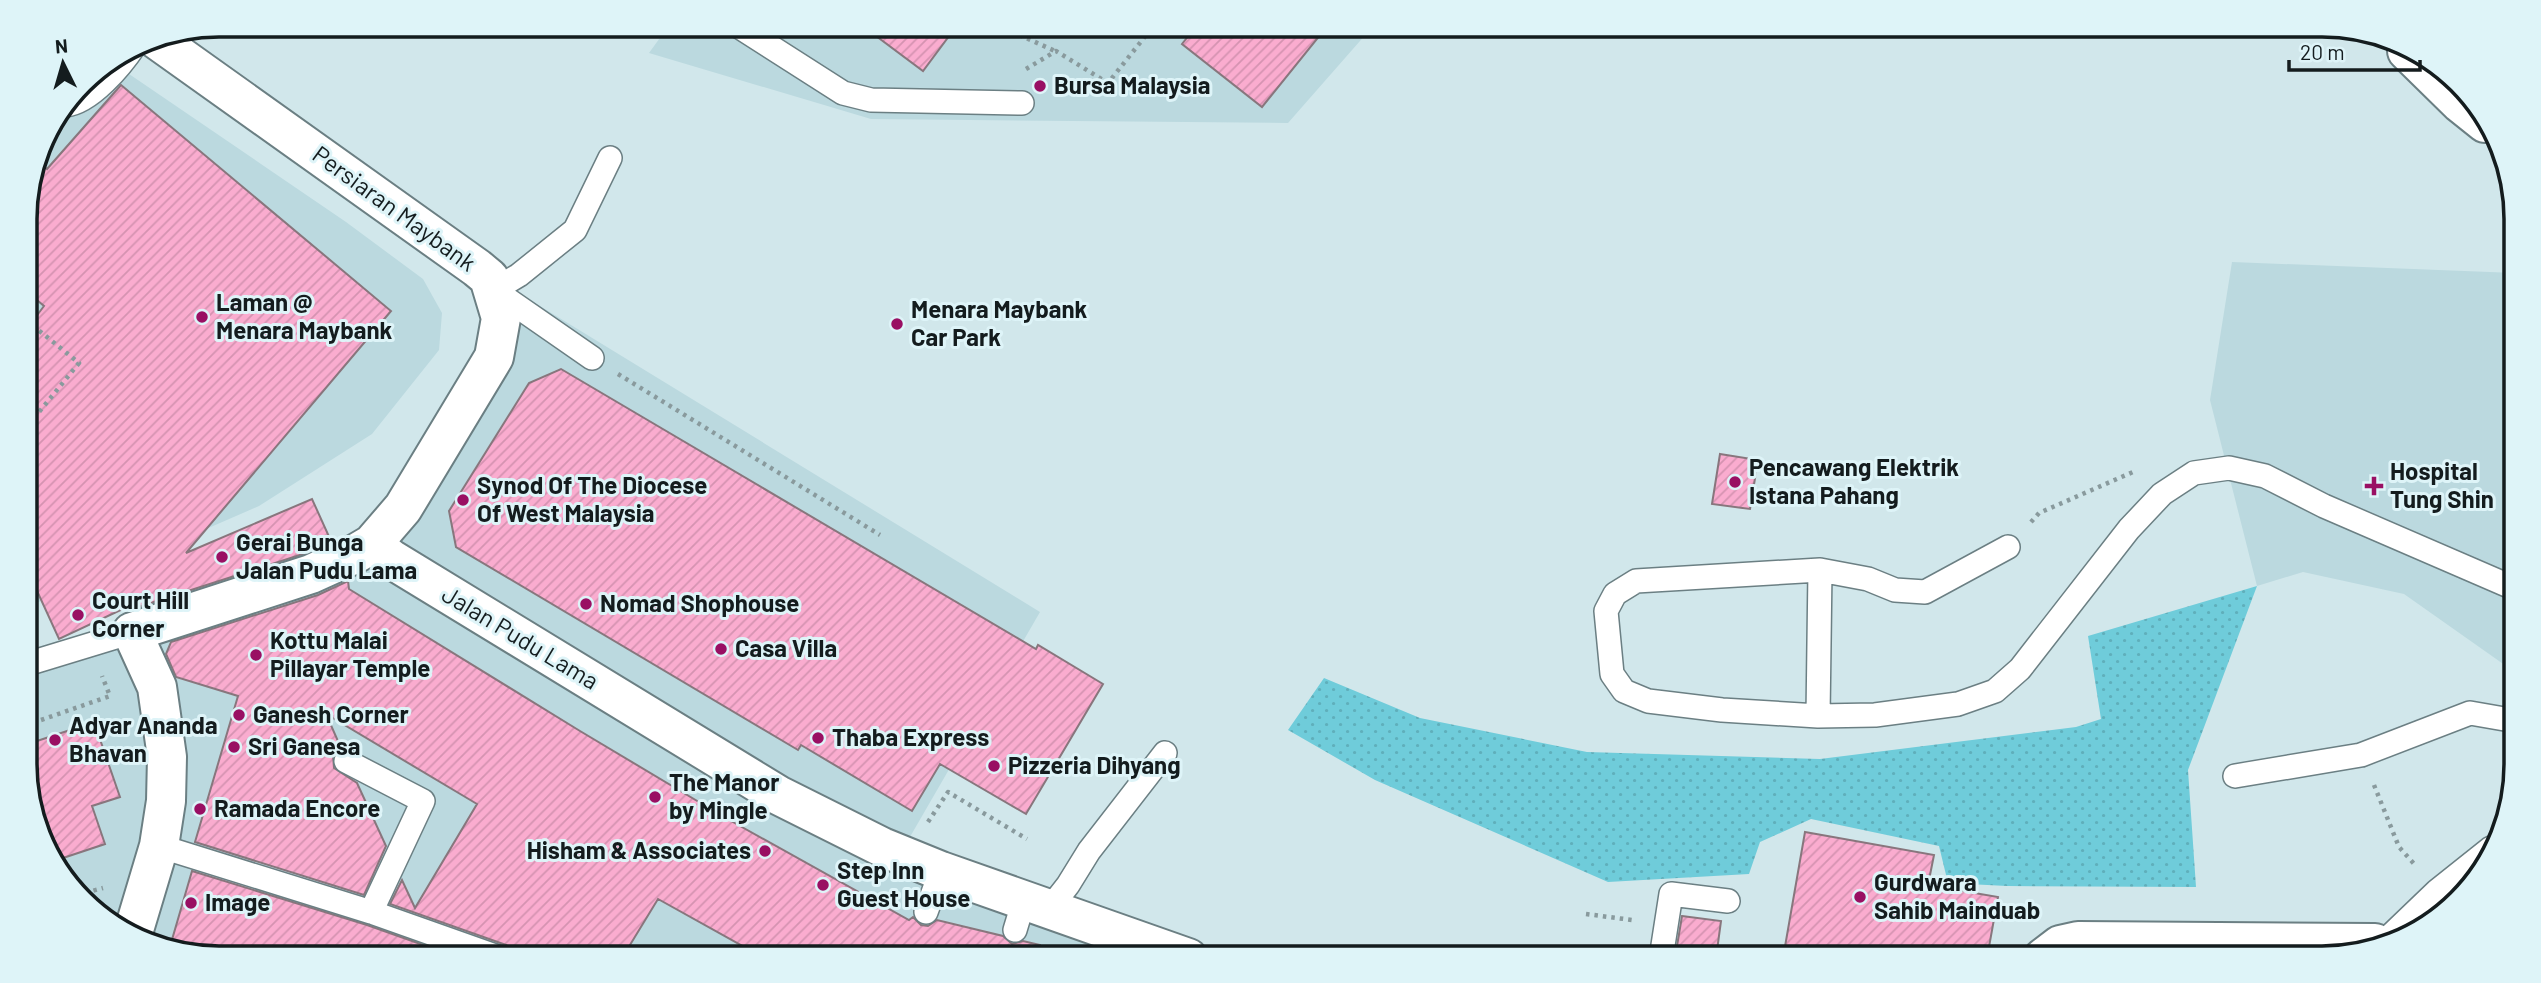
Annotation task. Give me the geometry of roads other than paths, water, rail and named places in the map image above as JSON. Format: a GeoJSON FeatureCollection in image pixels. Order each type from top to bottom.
{"type":"FeatureCollection","features":[{"type":"Feature","properties":{"kind":"street","name":"Persiaran Maybank"},"geometry":{"type":"LineString","coordinates":[[164,45],[477,268],[489,278],[494,290],[501,318],[494,357],[403,508],[372,544]]}},
{"type":"Feature","properties":{"kind":"street"},"geometry":{"type":"LineString","coordinates":[[2424,68],[2467,108]]}},
{"type":"Feature","properties":{"kind":"street"},"geometry":{"type":"LineString","coordinates":[[135,925],[159,846],[166,802],[166,757],[157,687],[132,632],[311,574],[372,544]]}},
{"type":"Feature","properties":{"kind":"street","name":"Jalan Pudu Lama"},"geometry":{"type":"LineString","coordinates":[[372,544],[412,572],[778,796],[882,847],[1029,912],[1147,946]]}},
{"type":"Feature","properties":{"kind":"street"},"geometry":{"type":"LineString","coordinates":[[2059,946],[2078,941],[2358,943]]}},
{"type":"Feature","properties":{"kind":"lane"},"geometry":{"type":"LineString","coordinates":[[755,37],[843,93],[871,100],[1022,103]]}},
{"type":"Feature","properties":{"kind":"lane"},"geometry":{"type":"LineString","coordinates":[[83,97],[100,87],[114,70]]}},
{"type":"Feature","properties":{"kind":"lane"},"geometry":{"type":"LineString","coordinates":[[592,358],[494,290],[519,275],[575,230],[610,158]]}},
{"type":"Feature","properties":{"kind":"lane"},"geometry":{"type":"LineString","coordinates":[[2008,547],[1925,592],[1895,590],[1868,579],[1820,570],[1636,581],[1615,594],[1606,611],[1612,674],[1624,691],[1648,701],[1722,710],[1818,716],[1875,715],[1958,704],[1994,691],[2020,668],[2129,529],[2162,494],[2194,473],[2230,468],[2265,476],[2348,517],[2504,584]]}},
{"type":"Feature","properties":{"kind":"lane"},"geometry":{"type":"LineString","coordinates":[[1818,716],[1820,570]]}},
{"type":"Feature","properties":{"kind":"lane"},"geometry":{"type":"LineString","coordinates":[[37,661],[132,632]]}},
{"type":"Feature","properties":{"kind":"lane"},"geometry":{"type":"LineString","coordinates":[[2235,776],[2361,755],[2470,713],[2504,719]]}},
{"type":"Feature","properties":{"kind":"lane"},"geometry":{"type":"LineString","coordinates":[[1029,912],[1068,885],[1089,851],[1165,753]]}},
{"type":"Feature","properties":{"kind":"lane"},"geometry":{"type":"LineString","coordinates":[[345,761],[423,801],[371,912]]}},
{"type":"Feature","properties":{"kind":"lane"},"geometry":{"type":"LineString","coordinates":[[159,846],[371,912],[467,946]]}},
{"type":"Feature","properties":{"kind":"lane"},"geometry":{"type":"LineString","coordinates":[[2396,930],[2437,891],[2477,859]]}},
{"type":"Feature","properties":{"kind":"lane"},"geometry":{"type":"LineString","coordinates":[[926,912],[941,871]]}},
{"type":"Feature","properties":{"kind":"lane"},"geometry":{"type":"LineString","coordinates":[[1663,946],[1671,894],[1728,901]]}},
{"type":"Feature","properties":{"kind":"place","name":"Bursa Malaysia"},"geometry":{"type":"Point","coordinates":[1040,86]}},
{"type":"Feature","properties":{"kind":"place","name":"Laman @ Menara Maybank"},"geometry":{"type":"Point","coordinates":[202,317]}},
{"type":"Feature","properties":{"kind":"place","name":"Menara Maybank Car Park"},"geometry":{"type":"Point","coordinates":[897,324]}},
{"type":"Feature","properties":{"kind":"place","name":"Pencawang Elektrik Istana Pahang"},"geometry":{"type":"Point","coordinates":[1735,482]}},
{"type":"Feature","properties":{"kind":"place","name":"Hospital Tung Shin"},"geometry":{"type":"Point","coordinates":[2374,486]}},
{"type":"Feature","properties":{"kind":"place","name":"Synod Of The Diocese Of West Malaysia"},"geometry":{"type":"Point","coordinates":[463,500]}},
{"type":"Feature","properties":{"kind":"place","name":"Gerai Bunga Jalan Pudu Lama"},"geometry":{"type":"Point","coordinates":[222,557]}},
{"type":"Feature","properties":{"kind":"place","name":"Nomad Shophouse"},"geometry":{"type":"Point","coordinates":[586,604]}},
{"type":"Feature","properties":{"kind":"place","name":"Court Hill Corner"},"geometry":{"type":"Point","coordinates":[78,615]}},
{"type":"Feature","properties":{"kind":"place","name":"Casa Villa"},"geometry":{"type":"Point","coordinates":[721,649]}},
{"type":"Feature","properties":{"kind":"place","name":"Kottu Malai Pillayar Temple"},"geometry":{"type":"Point","coordinates":[256,655]}},
{"type":"Feature","properties":{"kind":"place","name":"Ganesh Corner"},"geometry":{"type":"Point","coordinates":[239,715]}},
{"type":"Feature","properties":{"kind":"place","name":"Thaba Express"},"geometry":{"type":"Point","coordinates":[818,738]}},
{"type":"Feature","properties":{"kind":"place","name":"Adyar Ananda Bhavan"},"geometry":{"type":"Point","coordinates":[55,740]}},
{"type":"Feature","properties":{"kind":"place","name":"Sri Ganesa"},"geometry":{"type":"Point","coordinates":[234,747]}},
{"type":"Feature","properties":{"kind":"place","name":"Pizzeria Dihyang"},"geometry":{"type":"Point","coordinates":[994,766]}},
{"type":"Feature","properties":{"kind":"place","name":"The Manor by Mingle"},"geometry":{"type":"Point","coordinates":[655,797]}},
{"type":"Feature","properties":{"kind":"place","name":"Ramada Encore"},"geometry":{"type":"Point","coordinates":[200,809]}},
{"type":"Feature","properties":{"kind":"place","name":"Hisham & Associates"},"geometry":{"type":"Point","coordinates":[765,851]}},
{"type":"Feature","properties":{"kind":"place","name":"Step Inn Guest House"},"geometry":{"type":"Point","coordinates":[823,885]}},
{"type":"Feature","properties":{"kind":"place","name":"Gurdwara Sahib Mainduab"},"geometry":{"type":"Point","coordinates":[1860,897]}},
{"type":"Feature","properties":{"kind":"place","name":"Image"},"geometry":{"type":"Point","coordinates":[191,903]}}]}
